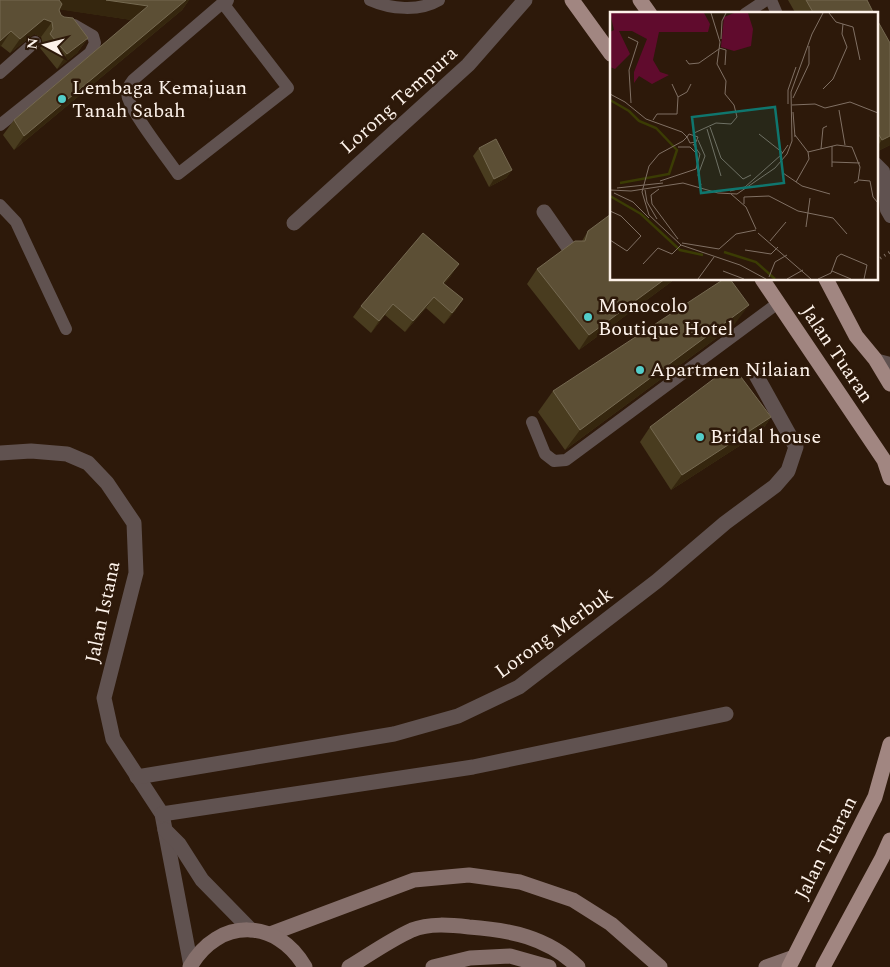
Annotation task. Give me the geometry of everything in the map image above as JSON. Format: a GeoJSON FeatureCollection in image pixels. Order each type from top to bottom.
{"type":"FeatureCollection","features":[{"type":"Feature","properties":{"kind":"main road"},"geometry":{"type":"LineString","coordinates":[[572,0],[610,53]]}},
{"type":"Feature","properties":{"kind":"main road"},"geometry":{"type":"LineString","coordinates":[[640,0],[649,12]]}},
{"type":"Feature","properties":{"kind":"main road","name":"Jalan Tuaran"},"geometry":{"type":"LineString","coordinates":[[763,280],[884,460],[890,478]]}},
{"type":"Feature","properties":{"kind":"main road","name":"Jalan Tuaran"},"geometry":{"type":"LineString","coordinates":[[827,280],[856,336],[875,359],[890,384]]}},
{"type":"Feature","properties":{"kind":"main road","name":"Jalan Tuaran"},"geometry":{"type":"LineString","coordinates":[[792,962],[875,797],[890,744]]}},
{"type":"Feature","properties":{"kind":"main road"},"geometry":{"type":"LineString","coordinates":[[823,967],[890,840]]}},
{"type":"Feature","properties":{"kind":"main road"},"geometry":{"type":"LineString","coordinates":[[270,934],[414,880],[469,875],[520,882],[573,900],[611,924],[660,967]]}},
{"type":"Feature","properties":{"kind":"main road"},"geometry":{"type":"LineString","coordinates":[[349,967],[413,930],[444,925],[507,930],[540,942],[564,954],[578,967]]}},
{"type":"Feature","properties":{"kind":"main road"},"geometry":{"type":"LineString","coordinates":[[190,966],[202,949],[220,936],[240,930],[251,930],[280,938],[296,952],[304,967]]}},
{"type":"Feature","properties":{"kind":"main road"},"geometry":{"type":"LineString","coordinates":[[433,967],[470,958],[510,956],[549,967]]}},
{"type":"Feature","properties":{"kind":"main road"},"geometry":{"type":"LineString","coordinates":[[766,967],[792,962]]}},
{"type":"Feature","properties":{"kind":"street","name":"Lorong Tempura"},"geometry":{"type":"LineString","coordinates":[[294,223],[468,65],[525,0]]}},
{"type":"Feature","properties":{"kind":"street"},"geometry":{"type":"LineString","coordinates":[[544,212],[569,248]]}},
{"type":"Feature","properties":{"kind":"street","name":"Lorong Merbuk"},"geometry":{"type":"LineString","coordinates":[[137,777],[394,734],[458,716],[519,687],[657,581],[725,523],[775,486],[788,471],[796,447],[756,375]]}},
{"type":"Feature","properties":{"kind":"street","name":"Jalan Istana"},"geometry":{"type":"LineString","coordinates":[[0,453],[31,451],[67,454],[88,463],[107,483],[134,523],[136,573],[104,698],[113,738],[162,814],[190,966]]}},
{"type":"Feature","properties":{"kind":"street"},"geometry":{"type":"LineString","coordinates":[[162,814],[473,767],[726,714]]}},
{"type":"Feature","properties":{"kind":"street","name":"Jalan Istana"},"geometry":{"type":"LineString","coordinates":[[166,830],[179,844],[202,880],[251,930]]}},
{"type":"Feature","properties":{"kind":"lane"},"geometry":{"type":"LineString","coordinates":[[227,0],[225,6],[288,88],[178,174],[135,110],[128,97],[128,88],[133,80],[227,0]]}},
{"type":"Feature","properties":{"kind":"lane"},"geometry":{"type":"LineString","coordinates":[[370,0],[388,8],[408,7],[439,0]]}},
{"type":"Feature","properties":{"kind":"lane"},"geometry":{"type":"LineString","coordinates":[[748,12],[766,0]]}},
{"type":"Feature","properties":{"kind":"lane"},"geometry":{"type":"LineString","coordinates":[[771,0],[776,12]]}},
{"type":"Feature","properties":{"kind":"lane"},"geometry":{"type":"LineString","coordinates":[[0,125],[90,53],[95,43],[94,36],[74,25],[57,25]]}},
{"type":"Feature","properties":{"kind":"lane"},"geometry":{"type":"LineString","coordinates":[[0,73],[35,42]]}},
{"type":"Feature","properties":{"kind":"lane"},"geometry":{"type":"LineString","coordinates":[[883,167],[886,210],[890,217]]}},
{"type":"Feature","properties":{"kind":"lane"},"geometry":{"type":"LineString","coordinates":[[0,205],[16,222],[66,328]]}},
{"type":"Feature","properties":{"kind":"lane"},"geometry":{"type":"LineString","coordinates":[[532,422],[545,454],[554,461],[566,460],[778,303]]}},
{"type":"Feature","properties":{"kind":"lane"},"geometry":{"type":"LineString","coordinates":[[875,359],[890,363]]}},
{"type":"Feature","properties":{"kind":"path"},"geometry":{"type":"LineString","coordinates":[[878,260],[890,252]]}},
{"type":"Feature","properties":{"kind":"building"},"geometry":{"type":"Polygon","coordinates":[[[0,0],[59,0],[62,4],[59,10],[61,15],[73,18],[88,38],[67,54],[50,34],[53,29],[52,22],[44,19],[20,39],[11,31],[0,41],[0,0]]]}},
{"type":"Feature","properties":{"kind":"building"},"geometry":{"type":"Polygon","coordinates":[[[106,0],[186,0],[24,136],[14,120],[148,6],[106,0]]]}},
{"type":"Feature","properties":{"kind":"building"},"geometry":{"type":"Polygon","coordinates":[[[806,0],[867,0],[873,12],[813,12],[806,0]]]}},
{"type":"Feature","properties":{"kind":"building"},"geometry":{"type":"Polygon","coordinates":[[[878,22],[890,43],[890,136],[882,140],[878,133],[878,22]]]}},
{"type":"Feature","properties":{"kind":"building"},"geometry":{"type":"Polygon","coordinates":[[[496,139],[512,170],[494,179],[479,148],[496,139]]]}},
{"type":"Feature","properties":{"kind":"building","name":"Monocolo Boutique Hotel"},"geometry":{"type":"Polygon","coordinates":[[[610,215],[610,280],[664,280],[589,335],[537,269],[575,241],[585,241],[588,231],[610,215]]]}},
{"type":"Feature","properties":{"kind":"building"},"geometry":{"type":"Polygon","coordinates":[[[423,233],[459,264],[443,283],[463,299],[452,313],[434,297],[413,321],[393,304],[379,321],[361,306],[423,233]]]}},
{"type":"Feature","properties":{"kind":"building","name":"Apartmen Nilaian"},"geometry":{"type":"Polygon","coordinates":[[[722,280],[731,280],[749,305],[580,430],[553,391],[722,280]]]}},
{"type":"Feature","properties":{"kind":"building","name":"Bridal house"},"geometry":{"type":"Polygon","coordinates":[[[732,365],[771,417],[682,475],[650,427],[732,365]]]}},
{"type":"Feature","properties":{"kind":"place","name":"Lembaga Kemajuan Tanah Sabah"},"geometry":{"type":"Point","coordinates":[62,99]}},
{"type":"Feature","properties":{"kind":"place","name":"Monocolo Boutique Hotel"},"geometry":{"type":"Point","coordinates":[588,317]}},
{"type":"Feature","properties":{"kind":"place","name":"Apartmen Nilaian"},"geometry":{"type":"Point","coordinates":[640,370]}},
{"type":"Feature","properties":{"kind":"place","name":"Bridal house"},"geometry":{"type":"Point","coordinates":[700,437]}}]}
